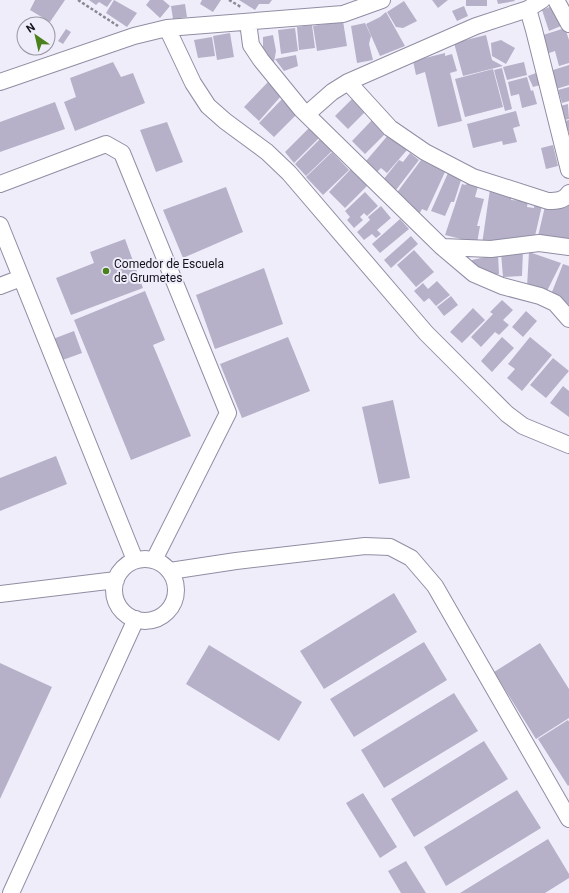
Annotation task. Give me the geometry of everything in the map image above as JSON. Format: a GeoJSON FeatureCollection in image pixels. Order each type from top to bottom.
{"type":"FeatureCollection","features":[{"type":"Feature","properties":{"kind":"street"},"geometry":{"type":"LineString","coordinates":[[0,82],[134,36],[167,28],[343,14],[382,0]]}},
{"type":"Feature","properties":{"kind":"street"},"geometry":{"type":"LineString","coordinates":[[307,114],[332,92],[348,82],[476,26],[528,9],[542,0]]}},
{"type":"Feature","properties":{"kind":"street"},"geometry":{"type":"LineString","coordinates":[[556,0],[569,24]]}},
{"type":"Feature","properties":{"kind":"street"},"geometry":{"type":"LineString","coordinates":[[528,9],[569,170]]}},
{"type":"Feature","properties":{"kind":"street"},"geometry":{"type":"LineString","coordinates":[[248,22],[251,45],[261,60],[307,114],[442,247],[474,274],[502,286],[540,296],[555,303],[569,319]]}},
{"type":"Feature","properties":{"kind":"street"},"geometry":{"type":"LineString","coordinates":[[167,28],[193,83],[208,106],[225,121],[267,152],[289,173],[426,333],[506,414],[523,426],[569,445]]}},
{"type":"Feature","properties":{"kind":"street"},"geometry":{"type":"LineString","coordinates":[[348,82],[390,128],[425,152],[448,165],[473,177],[548,201],[559,200],[568,196],[569,193]]}},
{"type":"Feature","properties":{"kind":"street"},"geometry":{"type":"LineString","coordinates":[[0,184],[106,144],[122,153],[228,413],[154,560]]}},
{"type":"Feature","properties":{"kind":"street"},"geometry":{"type":"LineString","coordinates":[[0,225],[136,560]]}},
{"type":"Feature","properties":{"kind":"street"},"geometry":{"type":"LineString","coordinates":[[442,247],[491,249],[539,243],[569,247]]}},
{"type":"Feature","properties":{"kind":"street"},"geometry":{"type":"LineString","coordinates":[[0,286],[21,278]]}},
{"type":"Feature","properties":{"kind":"street"},"geometry":{"type":"LineString","coordinates":[[170,571],[236,561],[365,546],[390,547],[411,558],[435,586],[569,820]]}},
{"type":"Feature","properties":{"kind":"street"},"geometry":{"type":"LineString","coordinates":[[136,560],[154,560],[163,564],[170,571],[175,580],[175,599],[164,615],[145,621],[136,619],[127,615],[120,608],[116,600],[114,590],[116,580],[120,572],[127,565],[136,560]]}},
{"type":"Feature","properties":{"kind":"street"},"geometry":{"type":"LineString","coordinates":[[0,594],[116,580]]}},
{"type":"Feature","properties":{"kind":"street"},"geometry":{"type":"LineString","coordinates":[[11,893],[136,619]]}},
{"type":"Feature","properties":{"kind":"path"},"geometry":{"type":"LineString","coordinates":[[78,0],[134,36]]}},
{"type":"Feature","properties":{"kind":"building"},"geometry":{"type":"Polygon","coordinates":[[[35,0],[65,0],[54,16],[40,16],[30,10],[35,0]]]}},
{"type":"Feature","properties":{"kind":"building"},"geometry":{"type":"Polygon","coordinates":[[[89,0],[112,0],[107,7],[99,2],[96,5],[89,0]]]}},
{"type":"Feature","properties":{"kind":"building"},"geometry":{"type":"Polygon","coordinates":[[[114,0],[137,13],[127,27],[106,13],[114,0]]]}},
{"type":"Feature","properties":{"kind":"building"},"geometry":{"type":"Polygon","coordinates":[[[150,0],[163,0],[170,6],[160,18],[146,5],[150,0]]]}},
{"type":"Feature","properties":{"kind":"building"},"geometry":{"type":"Polygon","coordinates":[[[202,0],[221,0],[213,12],[200,4],[202,0]]]}},
{"type":"Feature","properties":{"kind":"building"},"geometry":{"type":"Polygon","coordinates":[[[239,0],[272,0],[269,4],[259,4],[255,10],[239,0]]]}},
{"type":"Feature","properties":{"kind":"building"},"geometry":{"type":"Polygon","coordinates":[[[432,0],[448,0],[438,8],[432,0]]]}},
{"type":"Feature","properties":{"kind":"building"},"geometry":{"type":"Polygon","coordinates":[[[466,0],[487,0],[487,6],[466,6],[466,0]]]}},
{"type":"Feature","properties":{"kind":"building"},"geometry":{"type":"Polygon","coordinates":[[[497,0],[514,0],[515,1],[498,4],[497,0]]]}},
{"type":"Feature","properties":{"kind":"building"},"geometry":{"type":"Polygon","coordinates":[[[404,1],[417,21],[403,28],[396,27],[387,12],[404,1]]]}},
{"type":"Feature","properties":{"kind":"building"},"geometry":{"type":"Polygon","coordinates":[[[185,4],[187,17],[173,19],[171,6],[185,4]]]}},
{"type":"Feature","properties":{"kind":"building"},"geometry":{"type":"Polygon","coordinates":[[[464,6],[468,16],[457,21],[452,11],[464,6]]]}},
{"type":"Feature","properties":{"kind":"building"},"geometry":{"type":"Polygon","coordinates":[[[552,6],[561,26],[549,31],[542,10],[552,6]]]}},
{"type":"Feature","properties":{"kind":"building"},"geometry":{"type":"Polygon","coordinates":[[[386,12],[405,46],[380,56],[366,24],[380,17],[386,12]]]}},
{"type":"Feature","properties":{"kind":"building"},"geometry":{"type":"Polygon","coordinates":[[[343,21],[347,46],[317,51],[313,26],[343,21]]]}},
{"type":"Feature","properties":{"kind":"building"},"geometry":{"type":"Polygon","coordinates":[[[365,23],[371,36],[369,44],[373,60],[357,63],[351,26],[365,23]]]}},
{"type":"Feature","properties":{"kind":"building"},"geometry":{"type":"Polygon","coordinates":[[[312,25],[315,48],[299,50],[297,27],[312,25]]]}},
{"type":"Feature","properties":{"kind":"building"},"geometry":{"type":"Polygon","coordinates":[[[295,28],[298,51],[281,54],[278,30],[295,28]]]}},
{"type":"Feature","properties":{"kind":"building"},"geometry":{"type":"Polygon","coordinates":[[[565,28],[569,40],[569,63],[559,66],[555,51],[546,54],[540,36],[565,28]]]}},
{"type":"Feature","properties":{"kind":"building"},"geometry":{"type":"Polygon","coordinates":[[[66,29],[71,32],[63,44],[58,41],[66,29]]]}},
{"type":"Feature","properties":{"kind":"building"},"geometry":{"type":"Polygon","coordinates":[[[230,33],[234,57],[217,60],[213,36],[230,33]]]}},
{"type":"Feature","properties":{"kind":"building"},"geometry":{"type":"Polygon","coordinates":[[[273,35],[276,51],[274,62],[263,55],[261,46],[263,46],[263,37],[273,35]]]}},
{"type":"Feature","properties":{"kind":"building"},"geometry":{"type":"Polygon","coordinates":[[[486,35],[492,60],[503,66],[463,76],[454,43],[486,35]]]}},
{"type":"Feature","properties":{"kind":"building"},"geometry":{"type":"Polygon","coordinates":[[[212,37],[215,56],[198,58],[194,40],[212,37]]]}},
{"type":"Feature","properties":{"kind":"building"},"geometry":{"type":"Polygon","coordinates":[[[501,40],[515,48],[506,64],[492,56],[491,43],[501,40]]]}},
{"type":"Feature","properties":{"kind":"building"},"geometry":{"type":"Polygon","coordinates":[[[445,53],[445,56],[452,54],[457,71],[450,73],[462,121],[438,127],[425,72],[416,75],[413,61],[445,53]]]}},
{"type":"Feature","properties":{"kind":"building"},"geometry":{"type":"Polygon","coordinates":[[[296,55],[298,66],[284,71],[275,59],[296,55]]]}},
{"type":"Feature","properties":{"kind":"building"},"geometry":{"type":"Polygon","coordinates":[[[113,62],[121,77],[133,73],[145,103],[75,131],[64,102],[76,97],[70,78],[113,62]]]}},
{"type":"Feature","properties":{"kind":"building"},"geometry":{"type":"Polygon","coordinates":[[[524,62],[527,75],[507,80],[503,67],[524,62]]]}},
{"type":"Feature","properties":{"kind":"building"},"geometry":{"type":"Polygon","coordinates":[[[569,65],[569,85],[556,89],[550,71],[569,65]]]}},
{"type":"Feature","properties":{"kind":"building"},"geometry":{"type":"Polygon","coordinates":[[[502,68],[512,109],[505,111],[494,70],[502,68]]]}},
{"type":"Feature","properties":{"kind":"building"},"geometry":{"type":"Polygon","coordinates":[[[493,69],[503,107],[465,117],[455,79],[493,69]]]}},
{"type":"Feature","properties":{"kind":"building"},"geometry":{"type":"Polygon","coordinates":[[[536,73],[540,85],[533,87],[528,76],[536,73]]]}},
{"type":"Feature","properties":{"kind":"building"},"geometry":{"type":"Polygon","coordinates":[[[527,77],[537,104],[522,108],[519,94],[511,96],[508,82],[527,77]]]}},
{"type":"Feature","properties":{"kind":"building"},"geometry":{"type":"Polygon","coordinates":[[[268,82],[282,95],[259,121],[244,107],[268,82]]]}},
{"type":"Feature","properties":{"kind":"building"},"geometry":{"type":"Polygon","coordinates":[[[569,87],[569,101],[562,103],[558,90],[569,87]]]}},
{"type":"Feature","properties":{"kind":"building"},"geometry":{"type":"Polygon","coordinates":[[[284,97],[299,112],[274,137],[259,123],[284,97]]]}},
{"type":"Feature","properties":{"kind":"building"},"geometry":{"type":"Polygon","coordinates":[[[353,98],[366,111],[348,129],[335,116],[353,98]]]}},
{"type":"Feature","properties":{"kind":"building"},"geometry":{"type":"Polygon","coordinates":[[[55,102],[65,129],[0,152],[0,122],[55,102]]]}},
{"type":"Feature","properties":{"kind":"building"},"geometry":{"type":"Polygon","coordinates":[[[568,104],[569,119],[564,120],[560,106],[568,104]]]}},
{"type":"Feature","properties":{"kind":"building"},"geometry":{"type":"Polygon","coordinates":[[[516,111],[520,126],[513,128],[517,142],[503,145],[502,141],[473,148],[467,124],[516,111]]]}},
{"type":"Feature","properties":{"kind":"building"},"geometry":{"type":"Polygon","coordinates":[[[373,119],[386,133],[365,154],[352,141],[373,119]]]}},
{"type":"Feature","properties":{"kind":"building"},"geometry":{"type":"Polygon","coordinates":[[[569,120],[569,131],[567,131],[565,121],[569,120]]]}},
{"type":"Feature","properties":{"kind":"building"},"geometry":{"type":"Polygon","coordinates":[[[167,122],[183,162],[156,172],[140,130],[167,122]]]}},
{"type":"Feature","properties":{"kind":"building"},"geometry":{"type":"Polygon","coordinates":[[[309,128],[319,138],[294,163],[285,152],[309,128]]]}},
{"type":"Feature","properties":{"kind":"building"},"geometry":{"type":"Polygon","coordinates":[[[389,134],[407,150],[387,173],[381,168],[377,172],[366,161],[389,134]]]}},
{"type":"Feature","properties":{"kind":"building"},"geometry":{"type":"Polygon","coordinates":[[[320,139],[332,151],[306,176],[295,164],[320,139]]]}},
{"type":"Feature","properties":{"kind":"building"},"geometry":{"type":"Polygon","coordinates":[[[553,145],[558,166],[546,169],[541,148],[553,145]]]}},
{"type":"Feature","properties":{"kind":"building"},"geometry":{"type":"Polygon","coordinates":[[[332,152],[349,170],[323,195],[306,177],[332,152]]]}},
{"type":"Feature","properties":{"kind":"building"},"geometry":{"type":"Polygon","coordinates":[[[410,153],[419,160],[396,190],[383,180],[399,160],[403,162],[410,153]]]}},
{"type":"Feature","properties":{"kind":"building"},"geometry":{"type":"Polygon","coordinates":[[[421,160],[445,172],[427,211],[422,209],[417,218],[393,198],[421,160]]]}},
{"type":"Feature","properties":{"kind":"building"},"geometry":{"type":"Polygon","coordinates":[[[351,169],[368,185],[345,208],[329,192],[351,169]]]}},
{"type":"Feature","properties":{"kind":"building"},"geometry":{"type":"Polygon","coordinates":[[[448,173],[462,177],[454,202],[451,202],[445,216],[431,211],[448,173]]]}},
{"type":"Feature","properties":{"kind":"building"},"geometry":{"type":"Polygon","coordinates":[[[468,180],[479,183],[475,197],[484,199],[477,226],[480,226],[477,243],[445,235],[462,184],[466,185],[468,180]]]}},
{"type":"Feature","properties":{"kind":"building"},"geometry":{"type":"Polygon","coordinates":[[[226,187],[243,232],[183,258],[163,210],[226,187]]]}},
{"type":"Feature","properties":{"kind":"building"},"geometry":{"type":"Polygon","coordinates":[[[490,189],[512,193],[511,200],[528,201],[527,207],[534,208],[535,200],[543,201],[535,236],[521,236],[521,241],[482,244],[490,189]]]}},
{"type":"Feature","properties":{"kind":"building"},"geometry":{"type":"Polygon","coordinates":[[[365,192],[378,206],[367,216],[364,213],[360,217],[363,220],[354,228],[347,220],[350,217],[345,211],[365,192]]]}},
{"type":"Feature","properties":{"kind":"building"},"geometry":{"type":"Polygon","coordinates":[[[546,202],[569,203],[569,241],[538,236],[546,202]]]}},
{"type":"Feature","properties":{"kind":"building"},"geometry":{"type":"Polygon","coordinates":[[[381,206],[391,218],[377,230],[381,234],[376,238],[372,234],[364,240],[357,232],[370,220],[368,217],[381,206]]]}},
{"type":"Feature","properties":{"kind":"building"},"geometry":{"type":"Polygon","coordinates":[[[400,219],[409,229],[380,253],[372,244],[400,219]]]}},
{"type":"Feature","properties":{"kind":"building"},"geometry":{"type":"Polygon","coordinates":[[[411,236],[418,244],[391,268],[384,260],[411,236]]]}},
{"type":"Feature","properties":{"kind":"building","name":"Comedor de Escuela de Grumetes"},"geometry":{"type":"Polygon","coordinates":[[[125,239],[143,288],[71,315],[56,278],[94,263],[90,252],[125,239]]]}},
{"type":"Feature","properties":{"kind":"building"},"geometry":{"type":"Polygon","coordinates":[[[414,250],[434,272],[416,287],[397,265],[414,250]]]}},
{"type":"Feature","properties":{"kind":"building"},"geometry":{"type":"Polygon","coordinates":[[[523,251],[522,276],[503,277],[501,253],[523,251]]]}},
{"type":"Feature","properties":{"kind":"building"},"geometry":{"type":"Polygon","coordinates":[[[529,252],[561,263],[546,293],[527,287],[529,252]]]}},
{"type":"Feature","properties":{"kind":"building"},"geometry":{"type":"Polygon","coordinates":[[[498,254],[499,274],[482,275],[474,271],[472,260],[498,254]]]}},
{"type":"Feature","properties":{"kind":"building"},"geometry":{"type":"Polygon","coordinates":[[[563,264],[569,266],[569,305],[550,297],[563,264]]]}},
{"type":"Feature","properties":{"kind":"building"},"geometry":{"type":"Polygon","coordinates":[[[264,268],[283,324],[215,349],[196,295],[264,268]]]}},
{"type":"Feature","properties":{"kind":"building"},"geometry":{"type":"Polygon","coordinates":[[[437,281],[450,295],[436,306],[429,298],[424,302],[414,291],[423,283],[428,289],[437,281]]]}},
{"type":"Feature","properties":{"kind":"building"},"geometry":{"type":"Polygon","coordinates":[[[145,291],[165,340],[153,345],[191,436],[131,460],[74,320],[145,291]]]}},
{"type":"Feature","properties":{"kind":"building"},"geometry":{"type":"Polygon","coordinates":[[[451,296],[458,305],[444,316],[437,307],[451,296]]]}},
{"type":"Feature","properties":{"kind":"building"},"geometry":{"type":"Polygon","coordinates":[[[502,300],[513,310],[503,320],[509,325],[499,335],[495,332],[481,347],[471,337],[493,314],[490,312],[502,300]]]}},
{"type":"Feature","properties":{"kind":"building"},"geometry":{"type":"Polygon","coordinates":[[[473,308],[485,320],[462,343],[450,332],[473,308]]]}},
{"type":"Feature","properties":{"kind":"building"},"geometry":{"type":"Polygon","coordinates":[[[526,311],[537,321],[523,337],[512,327],[526,311]]]}},
{"type":"Feature","properties":{"kind":"building"},"geometry":{"type":"Polygon","coordinates":[[[74,331],[82,353],[60,361],[53,339],[74,331]]]}},
{"type":"Feature","properties":{"kind":"building"},"geometry":{"type":"Polygon","coordinates":[[[288,337],[310,391],[242,418],[220,364],[288,337]]]}},
{"type":"Feature","properties":{"kind":"building"},"geometry":{"type":"Polygon","coordinates":[[[502,337],[514,348],[492,372],[481,361],[502,337]]]}},
{"type":"Feature","properties":{"kind":"building"},"geometry":{"type":"Polygon","coordinates":[[[530,337],[552,355],[522,391],[507,378],[515,369],[508,364],[530,337]]]}},
{"type":"Feature","properties":{"kind":"building"},"geometry":{"type":"Polygon","coordinates":[[[553,358],[569,371],[546,398],[530,385],[553,358]]]}},
{"type":"Feature","properties":{"kind":"building"},"geometry":{"type":"Polygon","coordinates":[[[563,386],[569,391],[569,417],[550,403],[563,386]]]}},
{"type":"Feature","properties":{"kind":"building"},"geometry":{"type":"Polygon","coordinates":[[[393,400],[410,478],[379,484],[362,407],[393,400]]]}},
{"type":"Feature","properties":{"kind":"building"},"geometry":{"type":"Polygon","coordinates":[[[56,456],[67,484],[0,511],[0,478],[56,456]]]}},
{"type":"Feature","properties":{"kind":"building"},"geometry":{"type":"Polygon","coordinates":[[[394,593],[417,632],[324,689],[300,651],[394,593]]]}},
{"type":"Feature","properties":{"kind":"building"},"geometry":{"type":"Polygon","coordinates":[[[424,642],[447,680],[354,737],[330,699],[424,642]]]}},
{"type":"Feature","properties":{"kind":"building"},"geometry":{"type":"Polygon","coordinates":[[[540,643],[569,689],[569,718],[536,739],[494,672],[540,643]]]}},
{"type":"Feature","properties":{"kind":"building"},"geometry":{"type":"Polygon","coordinates":[[[209,645],[302,702],[279,741],[186,684],[209,645]]]}},
{"type":"Feature","properties":{"kind":"building"},"geometry":{"type":"Polygon","coordinates":[[[0,663],[52,687],[0,799],[0,663]]]}},
{"type":"Feature","properties":{"kind":"building"},"geometry":{"type":"Polygon","coordinates":[[[454,693],[478,731],[384,788],[361,750],[454,693]]]}},
{"type":"Feature","properties":{"kind":"building"},"geometry":{"type":"Polygon","coordinates":[[[568,720],[569,785],[568,786],[538,739],[568,720]]]}},
{"type":"Feature","properties":{"kind":"building"},"geometry":{"type":"Polygon","coordinates":[[[484,741],[508,779],[414,837],[391,799],[484,741]]]}},
{"type":"Feature","properties":{"kind":"building"},"geometry":{"type":"Polygon","coordinates":[[[517,790],[541,828],[446,886],[424,847],[517,790]]]}},
{"type":"Feature","properties":{"kind":"building"},"geometry":{"type":"Polygon","coordinates":[[[363,793],[397,847],[380,858],[346,803],[363,793]]]}},
{"type":"Feature","properties":{"kind":"building"},"geometry":{"type":"Polygon","coordinates":[[[548,839],[569,874],[569,878],[545,893],[460,893],[548,839]]]}},
{"type":"Feature","properties":{"kind":"building"},"geometry":{"type":"Polygon","coordinates":[[[406,861],[426,893],[401,893],[388,871],[406,861]]]}},
{"type":"Feature","properties":{"kind":"place","name":"Comedor de Escuela de Grumetes"},"geometry":{"type":"Point","coordinates":[106,271]}}]}
